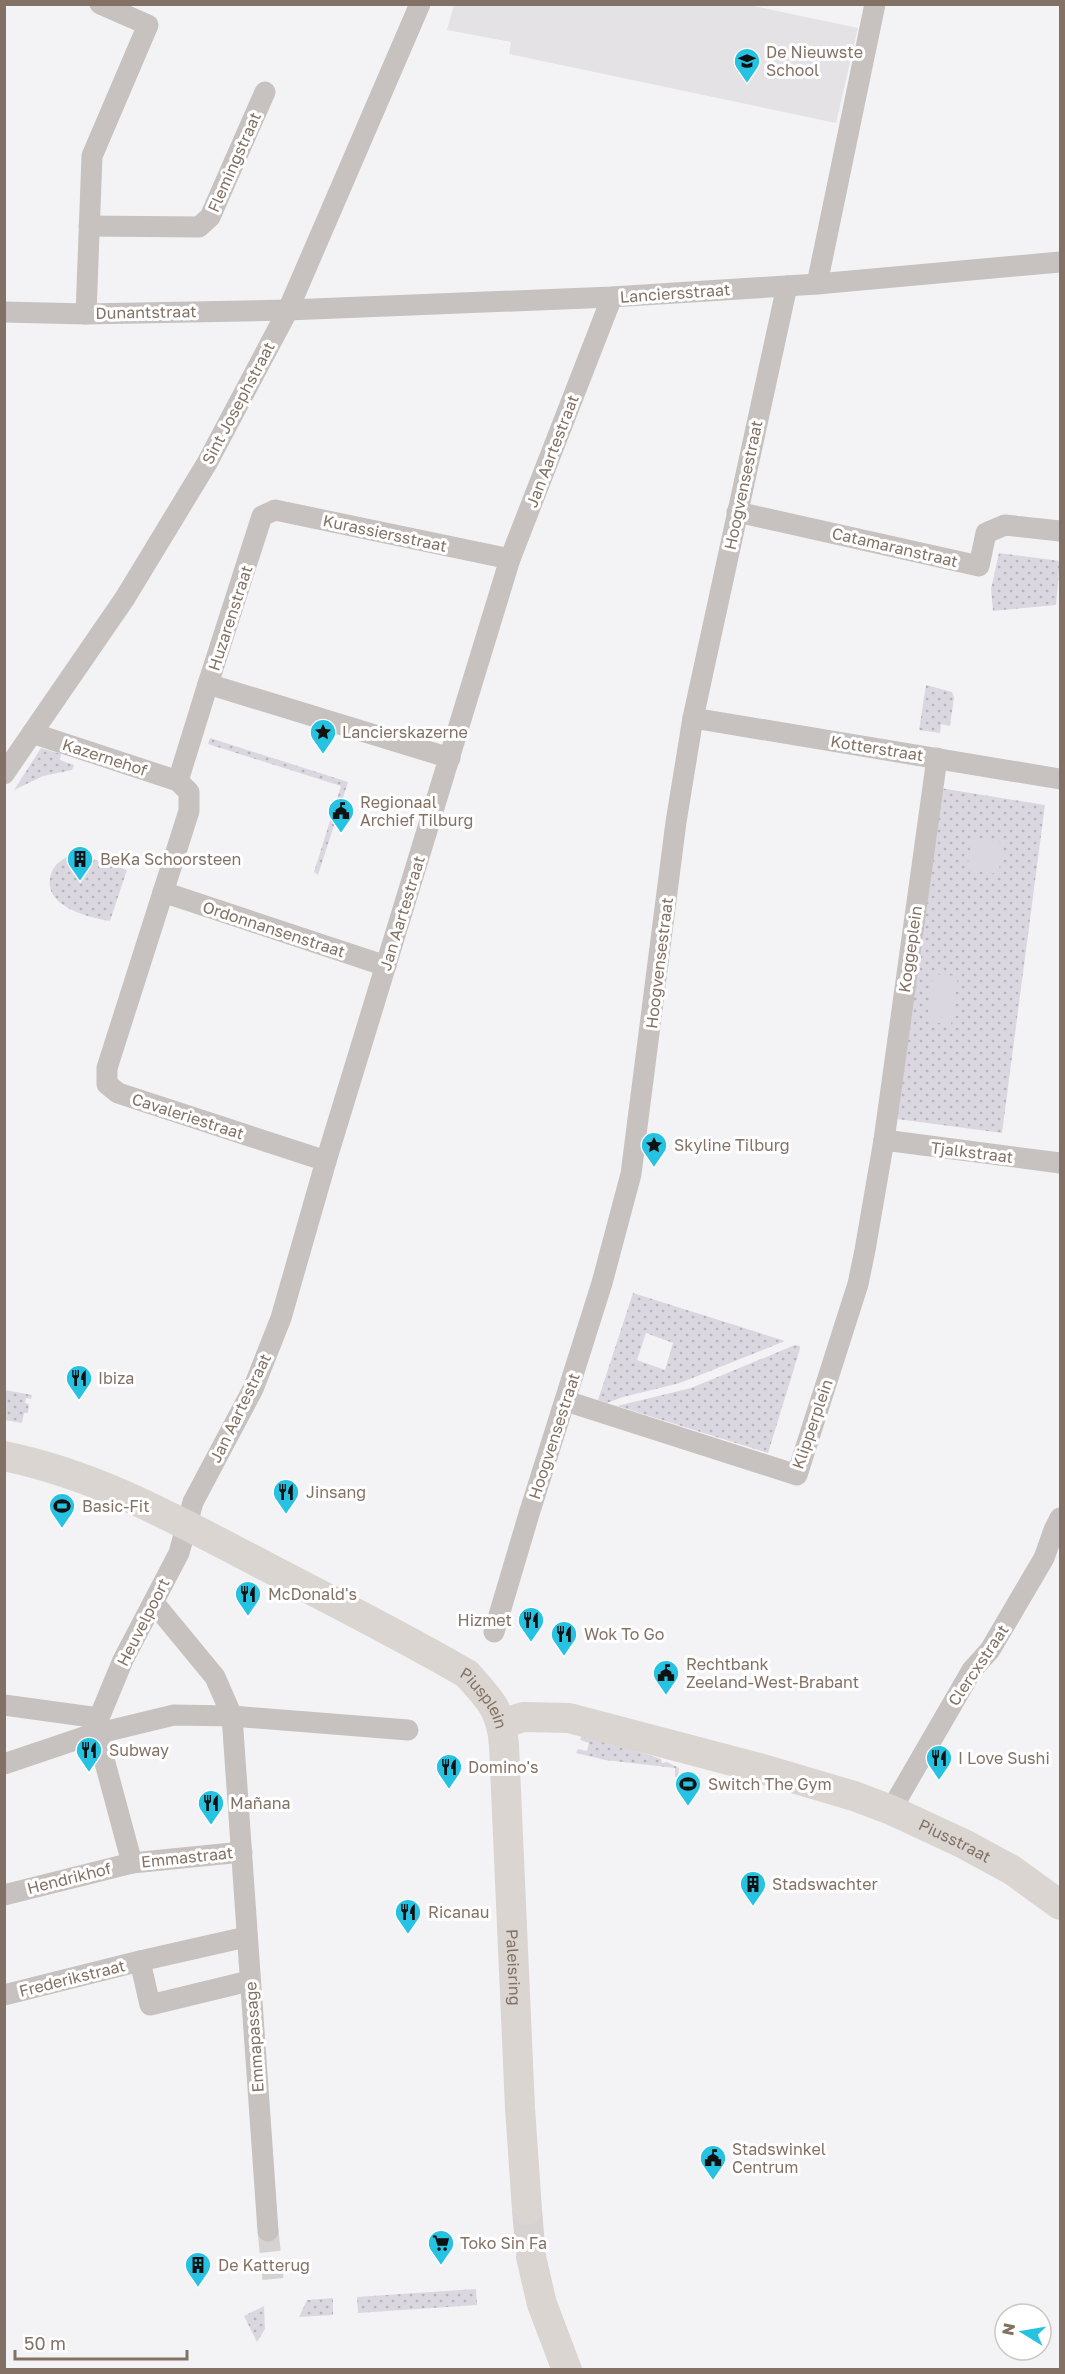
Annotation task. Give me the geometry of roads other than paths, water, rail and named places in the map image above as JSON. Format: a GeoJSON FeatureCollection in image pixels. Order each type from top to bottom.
{"type":"FeatureCollection","features":[{"type":"Feature","properties":{"kind":"street"},"geometry":{"type":"LineString","coordinates":[[86,314],[92,156],[147,25],[100,4]]}},
{"type":"Feature","properties":{"kind":"street","name":"Sint Josephstraat"},"geometry":{"type":"LineString","coordinates":[[8,769],[125,598],[203,471],[288,310],[420,4]]}},
{"type":"Feature","properties":{"kind":"street"},"geometry":{"type":"LineString","coordinates":[[817,284],[876,4]]}},
{"type":"Feature","properties":{"kind":"street","name":"Flemingstraat"},"geometry":{"type":"LineString","coordinates":[[89,225],[199,227],[210,217],[265,92]]}},
{"type":"Feature","properties":{"kind":"street","name":"Lanciersstraat"},"geometry":{"type":"LineString","coordinates":[[288,310],[612,297],[817,284],[1060,262]]}},
{"type":"Feature","properties":{"kind":"street","name":"Hoogvensestraat"},"geometry":{"type":"LineString","coordinates":[[494,1632],[602,1283],[631,1174],[676,822],[693,718],[786,286]]}},
{"type":"Feature","properties":{"kind":"street","name":"Jan Aartestraat"},"geometry":{"type":"LineString","coordinates":[[187,1525],[193,1502],[253,1389],[281,1318],[326,1161],[510,559],[612,297]]}},
{"type":"Feature","properties":{"kind":"street","name":"Dunantstraat"},"geometry":{"type":"LineString","coordinates":[[4,312],[86,314],[288,310]]}},
{"type":"Feature","properties":{"kind":"street","name":"Kurassiersstraat"},"geometry":{"type":"LineString","coordinates":[[262,516],[275,510],[510,559]]}},
{"type":"Feature","properties":{"kind":"street","name":"Catamaranstraat"},"geometry":{"type":"LineString","coordinates":[[737,512],[979,566],[986,533],[1005,525],[1060,531]]}},
{"type":"Feature","properties":{"kind":"street","name":"Huzarenstraat"},"geometry":{"type":"LineString","coordinates":[[262,516],[208,684],[450,758]]}},
{"type":"Feature","properties":{"kind":"street"},"geometry":{"type":"LineString","coordinates":[[163,892],[189,811],[189,792],[178,781],[208,684]]}},
{"type":"Feature","properties":{"kind":"street","name":"Kotterstraat"},"geometry":{"type":"LineString","coordinates":[[693,718],[1060,779]]}},
{"type":"Feature","properties":{"kind":"street","name":"Kazernehof"},"geometry":{"type":"LineString","coordinates":[[32,733],[178,781]]}},
{"type":"Feature","properties":{"kind":"street","name":"Koggeplein"},"geometry":{"type":"LineString","coordinates":[[884,1140],[937,758]]}},
{"type":"Feature","properties":{"kind":"street","name":"Ordonnansenstraat"},"geometry":{"type":"LineString","coordinates":[[163,892],[386,966]]}},
{"type":"Feature","properties":{"kind":"street","name":"Cavaleriestraat"},"geometry":{"type":"LineString","coordinates":[[163,892],[107,1068],[107,1084],[118,1093],[326,1161]]}},
{"type":"Feature","properties":{"kind":"street","name":"Klipperplein"},"geometry":{"type":"LineString","coordinates":[[566,1401],[797,1475],[858,1284],[884,1140]]}},
{"type":"Feature","properties":{"kind":"street","name":"Tjalkstraat"},"geometry":{"type":"LineString","coordinates":[[884,1140],[1060,1163]]}},
{"type":"Feature","properties":{"kind":"street","name":"Piusplein"},"geometry":{"type":"LineString","coordinates":[[4,1456],[45,1465],[92,1480],[187,1525],[467,1674],[496,1708],[502,1724],[524,1717],[569,1718],[842,1792]]}},
{"type":"Feature","properties":{"kind":"street","name":"Clercxstraat"},"geometry":{"type":"LineString","coordinates":[[891,1810],[972,1670],[990,1650],[1044,1558],[1060,1518]]}},
{"type":"Feature","properties":{"kind":"street","name":"Heuvelpoort"},"geometry":{"type":"LineString","coordinates":[[95,1729],[123,1660],[179,1553],[187,1525]]}},
{"type":"Feature","properties":{"kind":"street"},"geometry":{"type":"LineString","coordinates":[[154,1603],[215,1677],[232,1716]]}},
{"type":"Feature","properties":{"kind":"street"},"geometry":{"type":"LineString","coordinates":[[4,1706],[75,1715],[95,1729]]}},
{"type":"Feature","properties":{"kind":"street"},"geometry":{"type":"LineString","coordinates":[[4,1764],[95,1729],[174,1715],[232,1716],[408,1730]]}},
{"type":"Feature","properties":{"kind":"street","name":"Emmastraat"},"geometry":{"type":"LineString","coordinates":[[132,1863],[241,1847],[232,1716]]}},
{"type":"Feature","properties":{"kind":"street","name":"Paleisring"},"geometry":{"type":"LineString","coordinates":[[502,1724],[527,2210]]}},
{"type":"Feature","properties":{"kind":"street","name":"Hendrikhof"},"geometry":{"type":"LineString","coordinates":[[4,1894],[132,1863],[95,1729]]}},
{"type":"Feature","properties":{"kind":"street","name":"Piusstraat"},"geometry":{"type":"LineString","coordinates":[[842,1792],[891,1810],[964,1844],[1012,1870],[1060,1905]]}},
{"type":"Feature","properties":{"kind":"street","name":"Emmapassage"},"geometry":{"type":"LineString","coordinates":[[241,1847],[268,2231]]}},
{"type":"Feature","properties":{"kind":"street","name":"Frederikstraat"},"geometry":{"type":"LineString","coordinates":[[4,1995],[246,1937]]}},
{"type":"Feature","properties":{"kind":"street","name":"Frederikstraat"},"geometry":{"type":"LineString","coordinates":[[140,1961],[150,2005],[249,1981]]}},
{"type":"Feature","properties":{"kind":"street"},"geometry":{"type":"LineString","coordinates":[[531,2257],[542,2304],[567,2370]]}},
{"type":"Feature","properties":{"kind":"tunnel"},"geometry":{"type":"LineString","coordinates":[[527,2210],[531,2257]]}},
{"type":"Feature","properties":{"kind":"tunnel"},"geometry":{"type":"LineString","coordinates":[[268,2231],[273,2279]]}},
{"type":"Feature","properties":{"kind":"place","name":"De Nieuwste School"},"geometry":{"type":"Point","coordinates":[747,84]}},
{"type":"Feature","properties":{"kind":"place","name":"Lancierskazerne"},"geometry":{"type":"Point","coordinates":[323,755]}},
{"type":"Feature","properties":{"kind":"place","name":"Regionaal Archief Tilburg"},"geometry":{"type":"Point","coordinates":[341,834]}},
{"type":"Feature","properties":{"kind":"place","name":"BeKa Schoorsteen"},"geometry":{"type":"Point","coordinates":[80,882]}},
{"type":"Feature","properties":{"kind":"place","name":"Skyline Tilburg"},"geometry":{"type":"Point","coordinates":[654,1168]}},
{"type":"Feature","properties":{"kind":"place","name":"Ibiza"},"geometry":{"type":"Point","coordinates":[79,1401]}},
{"type":"Feature","properties":{"kind":"place","name":"Jinsang"},"geometry":{"type":"Point","coordinates":[286,1515]}},
{"type":"Feature","properties":{"kind":"place","name":"Basic-Fit"},"geometry":{"type":"Point","coordinates":[62,1529]}},
{"type":"Feature","properties":{"kind":"place","name":"McDonald's"},"geometry":{"type":"Point","coordinates":[248,1617]}},
{"type":"Feature","properties":{"kind":"place","name":"Hizmet"},"geometry":{"type":"Point","coordinates":[531,1643]}},
{"type":"Feature","properties":{"kind":"place","name":"Wok To Go"},"geometry":{"type":"Point","coordinates":[564,1657]}},
{"type":"Feature","properties":{"kind":"place","name":"Rechtbank Zeeland-West-Brabant"},"geometry":{"type":"Point","coordinates":[666,1696]}},
{"type":"Feature","properties":{"kind":"place","name":"Subway"},"geometry":{"type":"Point","coordinates":[89,1773]}},
{"type":"Feature","properties":{"kind":"place","name":"I Love Sushi"},"geometry":{"type":"Point","coordinates":[939,1781]}},
{"type":"Feature","properties":{"kind":"place","name":"Domino's"},"geometry":{"type":"Point","coordinates":[449,1790]}},
{"type":"Feature","properties":{"kind":"place","name":"Switch The Gym"},"geometry":{"type":"Point","coordinates":[688,1807]}},
{"type":"Feature","properties":{"kind":"place","name":"Mañana"},"geometry":{"type":"Point","coordinates":[211,1826]}},
{"type":"Feature","properties":{"kind":"place","name":"Stadswachter"},"geometry":{"type":"Point","coordinates":[753,1907]}},
{"type":"Feature","properties":{"kind":"place","name":"Ricanau"},"geometry":{"type":"Point","coordinates":[408,1935]}},
{"type":"Feature","properties":{"kind":"place","name":"Stadswinkel Centrum"},"geometry":{"type":"Point","coordinates":[713,2181]}},
{"type":"Feature","properties":{"kind":"place","name":"Toko Sin Fa"},"geometry":{"type":"Point","coordinates":[441,2266]}},
{"type":"Feature","properties":{"kind":"place","name":"De Katterug"},"geometry":{"type":"Point","coordinates":[198,2288]}}]}
